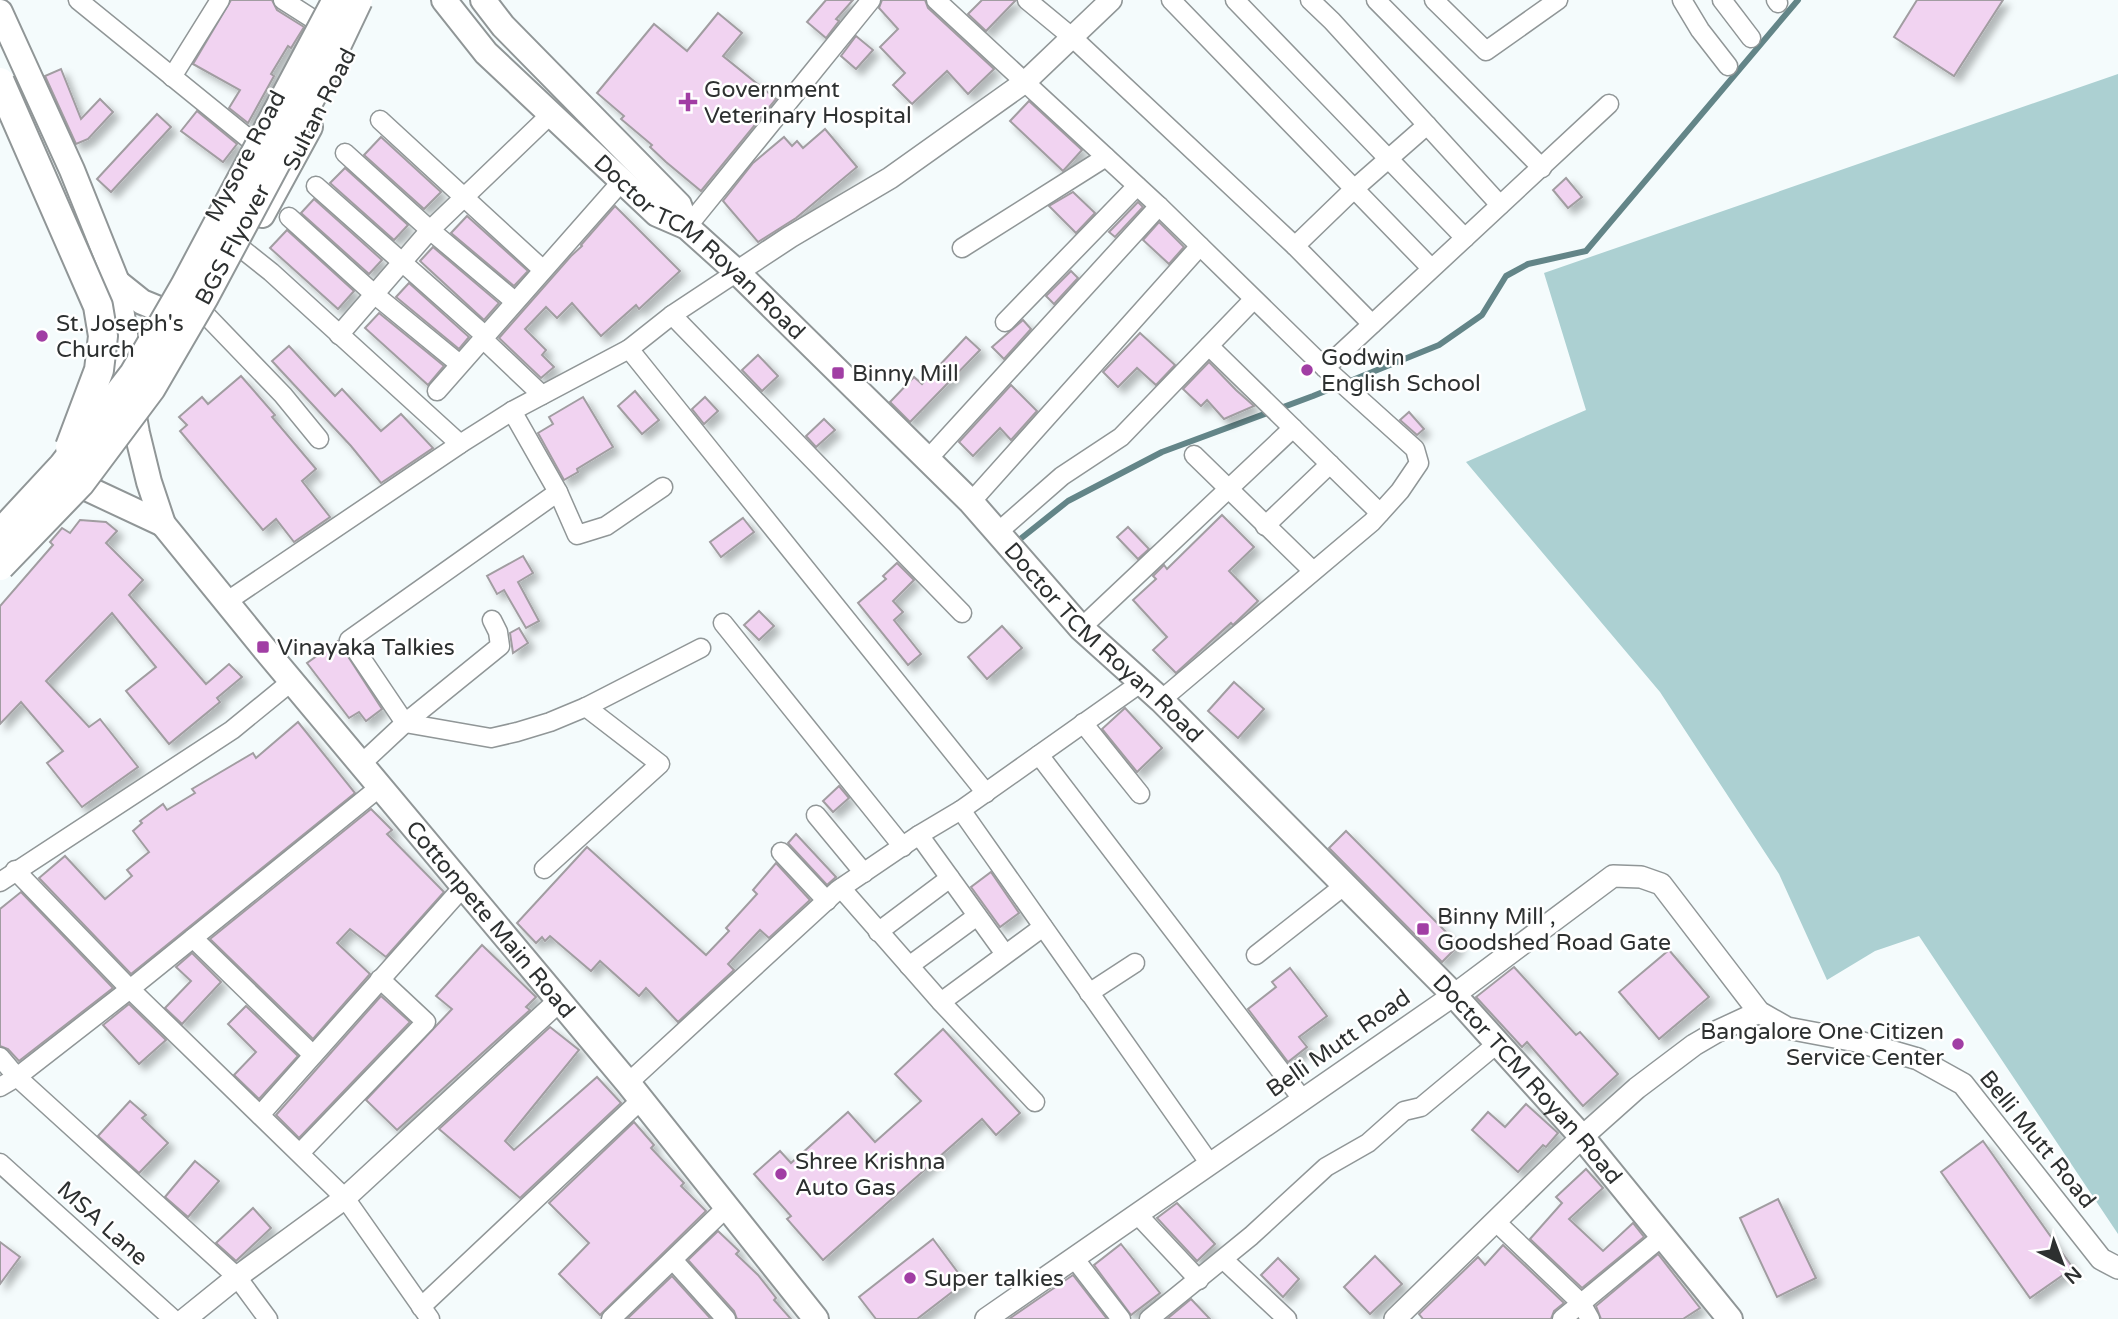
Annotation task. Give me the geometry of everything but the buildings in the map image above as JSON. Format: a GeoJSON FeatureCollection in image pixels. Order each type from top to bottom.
{"type":"FeatureCollection","features":[{"type":"Feature","properties":{"kind":"highway","name":"BGS Flyover"},"geometry":{"type":"LineString","coordinates":[[0,534],[63,466],[134,374],[185,286],[337,0]]}},
{"type":"Feature","properties":{"kind":"highway","name":"BGS Flyover"},"geometry":{"type":"LineString","coordinates":[[0,566],[80,483],[151,388],[204,297],[320,80],[358,0]]}},
{"type":"Feature","properties":{"kind":"highway"},"geometry":{"type":"LineString","coordinates":[[0,82],[99,306],[103,336],[99,370],[63,466]]}},
{"type":"Feature","properties":{"kind":"main road","name":"Sultan Road"},"geometry":{"type":"LineString","coordinates":[[0,575],[137,433],[285,177],[356,36],[370,0]]}},
{"type":"Feature","properties":{"kind":"main road","name":"Doctor TCM Royan Road"},"geometry":{"type":"LineString","coordinates":[[444,0],[486,53],[662,218],[687,227],[737,272],[971,502],[1081,628],[1161,700],[1454,995],[1582,1137],[1730,1319]]}},
{"type":"Feature","properties":{"kind":"main road"},"geometry":{"type":"LineString","coordinates":[[483,0],[503,26],[679,205],[687,227]]}},
{"type":"Feature","properties":{"kind":"main road","name":"Mysore Road"},"geometry":{"type":"LineString","coordinates":[[0,520],[50,471],[126,373],[254,143],[321,10]]}},
{"type":"Feature","properties":{"kind":"main road","name":"Cottonpete Main Road"},"geometry":{"type":"LineString","coordinates":[[0,12],[72,170],[117,282],[126,341],[126,373],[137,433],[163,524],[634,1091],[816,1319]]}},
{"type":"Feature","properties":{"kind":"main road"},"geometry":{"type":"LineString","coordinates":[[117,282],[142,302],[162,311],[202,321]]}},
{"type":"Feature","properties":{"kind":"main road","name":"Cottonpete Main Road"},"geometry":{"type":"LineString","coordinates":[[84,487],[163,524]]}},
{"type":"Feature","properties":{"kind":"street"},"geometry":{"type":"LineString","coordinates":[[0,5],[8,0]]}},
{"type":"Feature","properties":{"kind":"street"},"geometry":{"type":"LineString","coordinates":[[78,0],[254,143]]}},
{"type":"Feature","properties":{"kind":"street"},"geometry":{"type":"LineString","coordinates":[[172,78],[220,0]]}},
{"type":"Feature","properties":{"kind":"street"},"geometry":{"type":"LineString","coordinates":[[283,0],[321,10]]}},
{"type":"Feature","properties":{"kind":"street"},"geometry":{"type":"LineString","coordinates":[[687,227],[871,0]]}},
{"type":"Feature","properties":{"kind":"street"},"geometry":{"type":"LineString","coordinates":[[936,0],[1159,206],[1335,378],[1415,449],[1419,463],[1400,491],[1380,513],[1161,700]]}},
{"type":"Feature","properties":{"kind":"street"},"geometry":{"type":"LineString","coordinates":[[1027,0],[1073,38],[1295,246],[1372,324]]}},
{"type":"Feature","properties":{"kind":"street"},"geometry":{"type":"LineString","coordinates":[[226,602],[460,444],[512,411],[629,349],[672,315],[790,237],[890,178],[1025,82],[1111,0]]}},
{"type":"Feature","properties":{"kind":"street"},"geometry":{"type":"LineString","coordinates":[[1171,0],[1432,268]]}},
{"type":"Feature","properties":{"kind":"street"},"geometry":{"type":"LineString","coordinates":[[1236,0],[1465,238]]}},
{"type":"Feature","properties":{"kind":"street"},"geometry":{"type":"LineString","coordinates":[[1310,0],[1500,205]]}},
{"type":"Feature","properties":{"kind":"street"},"geometry":{"type":"LineString","coordinates":[[1376,0],[1542,168]]}},
{"type":"Feature","properties":{"kind":"street"},"geometry":{"type":"LineString","coordinates":[[1434,0],[1486,51],[1558,0]]}},
{"type":"Feature","properties":{"kind":"street"},"geometry":{"type":"LineString","coordinates":[[1682,0],[1700,30],[1728,66]]}},
{"type":"Feature","properties":{"kind":"street"},"geometry":{"type":"LineString","coordinates":[[1721,0],[1751,38]]}},
{"type":"Feature","properties":{"kind":"street"},"geometry":{"type":"LineString","coordinates":[[1335,378],[1372,324],[1609,104]]}},
{"type":"Feature","properties":{"kind":"street"},"geometry":{"type":"LineString","coordinates":[[339,335],[430,230],[551,114]]}},
{"type":"Feature","properties":{"kind":"street"},"geometry":{"type":"LineString","coordinates":[[380,120],[541,268]]}},
{"type":"Feature","properties":{"kind":"street"},"geometry":{"type":"LineString","coordinates":[[1295,246],[1354,189],[1427,125]]}},
{"type":"Feature","properties":{"kind":"street"},"geometry":{"type":"LineString","coordinates":[[345,153],[512,299]]}},
{"type":"Feature","properties":{"kind":"street"},"geometry":{"type":"LineString","coordinates":[[962,248],[1105,157]]}},
{"type":"Feature","properties":{"kind":"street"},"geometry":{"type":"LineString","coordinates":[[437,391],[482,336],[622,181]]}},
{"type":"Feature","properties":{"kind":"street"},"geometry":{"type":"LineString","coordinates":[[316,186],[482,336],[542,395]]}},
{"type":"Feature","properties":{"kind":"street"},"geometry":{"type":"LineString","coordinates":[[1005,322],[1137,186]]}},
{"type":"Feature","properties":{"kind":"street"},"geometry":{"type":"LineString","coordinates":[[927,460],[1159,206]]}},
{"type":"Feature","properties":{"kind":"street"},"geometry":{"type":"LineString","coordinates":[[289,218],[374,294],[457,362]]}},
{"type":"Feature","properties":{"kind":"street"},"geometry":{"type":"LineString","coordinates":[[971,502],[1200,246]]}},
{"type":"Feature","properties":{"kind":"street"},"geometry":{"type":"LineString","coordinates":[[242,249],[271,272],[460,444]]}},
{"type":"Feature","properties":{"kind":"street"},"geometry":{"type":"LineString","coordinates":[[998,531],[1062,476],[1121,437],[1253,300]]}},
{"type":"Feature","properties":{"kind":"street"},"geometry":{"type":"LineString","coordinates":[[672,315],[962,613]]}},
{"type":"Feature","properties":{"kind":"street"},"geometry":{"type":"LineString","coordinates":[[202,321],[283,395],[319,439]]}},
{"type":"Feature","properties":{"kind":"street"},"geometry":{"type":"LineString","coordinates":[[1209,346],[1380,513]]}},
{"type":"Feature","properties":{"kind":"street"},"geometry":{"type":"LineString","coordinates":[[629,349],[986,793]]}},
{"type":"Feature","properties":{"kind":"street"},"geometry":{"type":"LineString","coordinates":[[512,411],[558,492],[577,535],[606,526],[663,488]]}},
{"type":"Feature","properties":{"kind":"street"},"geometry":{"type":"LineString","coordinates":[[1081,628],[1227,489],[1287,422]]}},
{"type":"Feature","properties":{"kind":"street"},"geometry":{"type":"LineString","coordinates":[[1194,455],[1313,572]]}},
{"type":"Feature","properties":{"kind":"street"},"geometry":{"type":"LineString","coordinates":[[1265,526],[1330,464]]}},
{"type":"Feature","properties":{"kind":"street"},"geometry":{"type":"LineString","coordinates":[[558,492],[349,640],[405,723],[491,738],[550,722],[586,707],[701,648]]}},
{"type":"Feature","properties":{"kind":"street"},"geometry":{"type":"LineString","coordinates":[[361,764],[405,723],[500,646],[498,632],[492,620]]}},
{"type":"Feature","properties":{"kind":"street"},"geometry":{"type":"LineString","coordinates":[[723,622],[903,847]]}},
{"type":"Feature","properties":{"kind":"street"},"geometry":{"type":"LineString","coordinates":[[0,882],[232,730],[292,681]]}},
{"type":"Feature","properties":{"kind":"street"},"geometry":{"type":"LineString","coordinates":[[15,870],[130,989],[345,1198],[426,1313],[634,1091],[841,888],[986,793],[1142,682]]}},
{"type":"Feature","properties":{"kind":"street"},"geometry":{"type":"LineString","coordinates":[[544,869],[660,764],[586,707]]}},
{"type":"Feature","properties":{"kind":"street"},"geometry":{"type":"LineString","coordinates":[[1083,723],[1140,794]]}},
{"type":"Feature","properties":{"kind":"street"},"geometry":{"type":"LineString","coordinates":[[1039,755],[1303,1100]]}},
{"type":"Feature","properties":{"kind":"street"},"geometry":{"type":"LineString","coordinates":[[0,1087],[17,1077],[130,989],[380,787]]}},
{"type":"Feature","properties":{"kind":"street"},"geometry":{"type":"LineString","coordinates":[[961,810],[1210,1164]]}},
{"type":"Feature","properties":{"kind":"street"},"geometry":{"type":"LineString","coordinates":[[816,815],[864,873]]}},
{"type":"Feature","properties":{"kind":"street"},"geometry":{"type":"LineString","coordinates":[[919,835],[1005,954]]}},
{"type":"Feature","properties":{"kind":"street"},"geometry":{"type":"LineString","coordinates":[[780,852],[827,901]]}},
{"type":"Feature","properties":{"kind":"street","name":"Belli Mutt Road"},"geometry":{"type":"LineString","coordinates":[[986,1319],[1454,995],[1613,876],[1641,877],[1661,884],[1759,1012],[1787,1027],[1856,1041],[1918,1059],[1963,1084],[2101,1259],[2118,1268]]}},
{"type":"Feature","properties":{"kind":"street"},"geometry":{"type":"LineString","coordinates":[[878,932],[950,878]]}},
{"type":"Feature","properties":{"kind":"street"},"geometry":{"type":"LineString","coordinates":[[1256,956],[1345,885]]}},
{"type":"Feature","properties":{"kind":"street"},"geometry":{"type":"LineString","coordinates":[[260,1115],[463,887]]}},
{"type":"Feature","properties":{"kind":"street"},"geometry":{"type":"LineString","coordinates":[[841,888],[941,1002],[1035,1102]]}},
{"type":"Feature","properties":{"kind":"street"},"geometry":{"type":"LineString","coordinates":[[909,966],[977,916]]}},
{"type":"Feature","properties":{"kind":"street"},"geometry":{"type":"LineString","coordinates":[[941,1002],[1043,926]]}},
{"type":"Feature","properties":{"kind":"street"},"geometry":{"type":"LineString","coordinates":[[193,938],[313,1055]]}},
{"type":"Feature","properties":{"kind":"street"},"geometry":{"type":"LineString","coordinates":[[1090,993],[1135,963]]}},
{"type":"Feature","properties":{"kind":"street"},"geometry":{"type":"LineString","coordinates":[[300,1153],[426,1022],[380,979]]}},
{"type":"Feature","properties":{"kind":"street"},"geometry":{"type":"LineString","coordinates":[[185,1319],[237,1277],[345,1198],[559,1000]]}},
{"type":"Feature","properties":{"kind":"street"},"geometry":{"type":"LineString","coordinates":[[1406,1315],[1495,1222],[1582,1137],[1637,1088],[1694,1045],[1759,1012]]}},
{"type":"Feature","properties":{"kind":"street"},"geometry":{"type":"LineString","coordinates":[[1149,1319],[1224,1260],[1326,1167],[1368,1143],[1404,1111],[1421,1107],[1497,1044]]}},
{"type":"Feature","properties":{"kind":"street"},"geometry":{"type":"LineString","coordinates":[[0,1057],[17,1077],[237,1277],[268,1319]]}},
{"type":"Feature","properties":{"kind":"street","name":"MSA Lane"},"geometry":{"type":"LineString","coordinates":[[0,1163],[173,1319]]}},
{"type":"Feature","properties":{"kind":"street"},"geometry":{"type":"LineString","coordinates":[[611,1319],[728,1206]]}},
{"type":"Feature","properties":{"kind":"street"},"geometry":{"type":"LineString","coordinates":[[1137,1214],[1199,1280]]}},
{"type":"Feature","properties":{"kind":"street"},"geometry":{"type":"LineString","coordinates":[[1495,1222],[1585,1311]]}},
{"type":"Feature","properties":{"kind":"street"},"geometry":{"type":"LineString","coordinates":[[1562,1319],[1585,1311],[1664,1236]]}},
{"type":"Feature","properties":{"kind":"street"},"geometry":{"type":"LineString","coordinates":[[1074,1258],[1121,1319]]}},
{"type":"Feature","properties":{"kind":"street"},"geometry":{"type":"LineString","coordinates":[[673,1260],[726,1319]]}},
{"type":"Feature","properties":{"kind":"street"},"geometry":{"type":"LineString","coordinates":[[1224,1260],[1287,1319]]}},
{"type":"Feature","properties":{"kind":"shaded area"},"geometry":{"type":"Polygon","coordinates":[[[2118,74],[2118,1234],[1919,936],[1875,951],[1827,980],[1779,874],[1660,692],[1466,462],[1586,410],[1544,273],[2118,74]]]}},
{"type":"Feature","properties":{"kind":"waterway"},"geometry":{"type":"LineString","coordinates":[[1019,540],[1068,501],[1162,452],[1313,396],[1439,345],[1482,315],[1506,276],[1528,264],[1586,251],[1798,0]]}},
{"type":"Feature","properties":{"kind":"place","name":"Government Veterinary Hospital"},"geometry":{"type":"Point","coordinates":[688,102]}},
{"type":"Feature","properties":{"kind":"place","name":"St. Joseph's Church"},"geometry":{"type":"Point","coordinates":[42,336]}},
{"type":"Feature","properties":{"kind":"place","name":"Godwin English School"},"geometry":{"type":"Point","coordinates":[1307,370]}},
{"type":"Feature","properties":{"kind":"place","name":"Binny Mill"},"geometry":{"type":"Point","coordinates":[838,373]}},
{"type":"Feature","properties":{"kind":"place","name":"Vinayaka Talkies"},"geometry":{"type":"Point","coordinates":[263,647]}},
{"type":"Feature","properties":{"kind":"place","name":"Binny Mill , Goodshed Road Gate"},"geometry":{"type":"Point","coordinates":[1423,929]}},
{"type":"Feature","properties":{"kind":"place","name":"Bangalore One Citizen Service Center"},"geometry":{"type":"Point","coordinates":[1958,1044]}},
{"type":"Feature","properties":{"kind":"place","name":"Shree Krishna Auto Gas"},"geometry":{"type":"Point","coordinates":[781,1174]}},
{"type":"Feature","properties":{"kind":"place","name":"Super talkies"},"geometry":{"type":"Point","coordinates":[910,1278]}}]}
